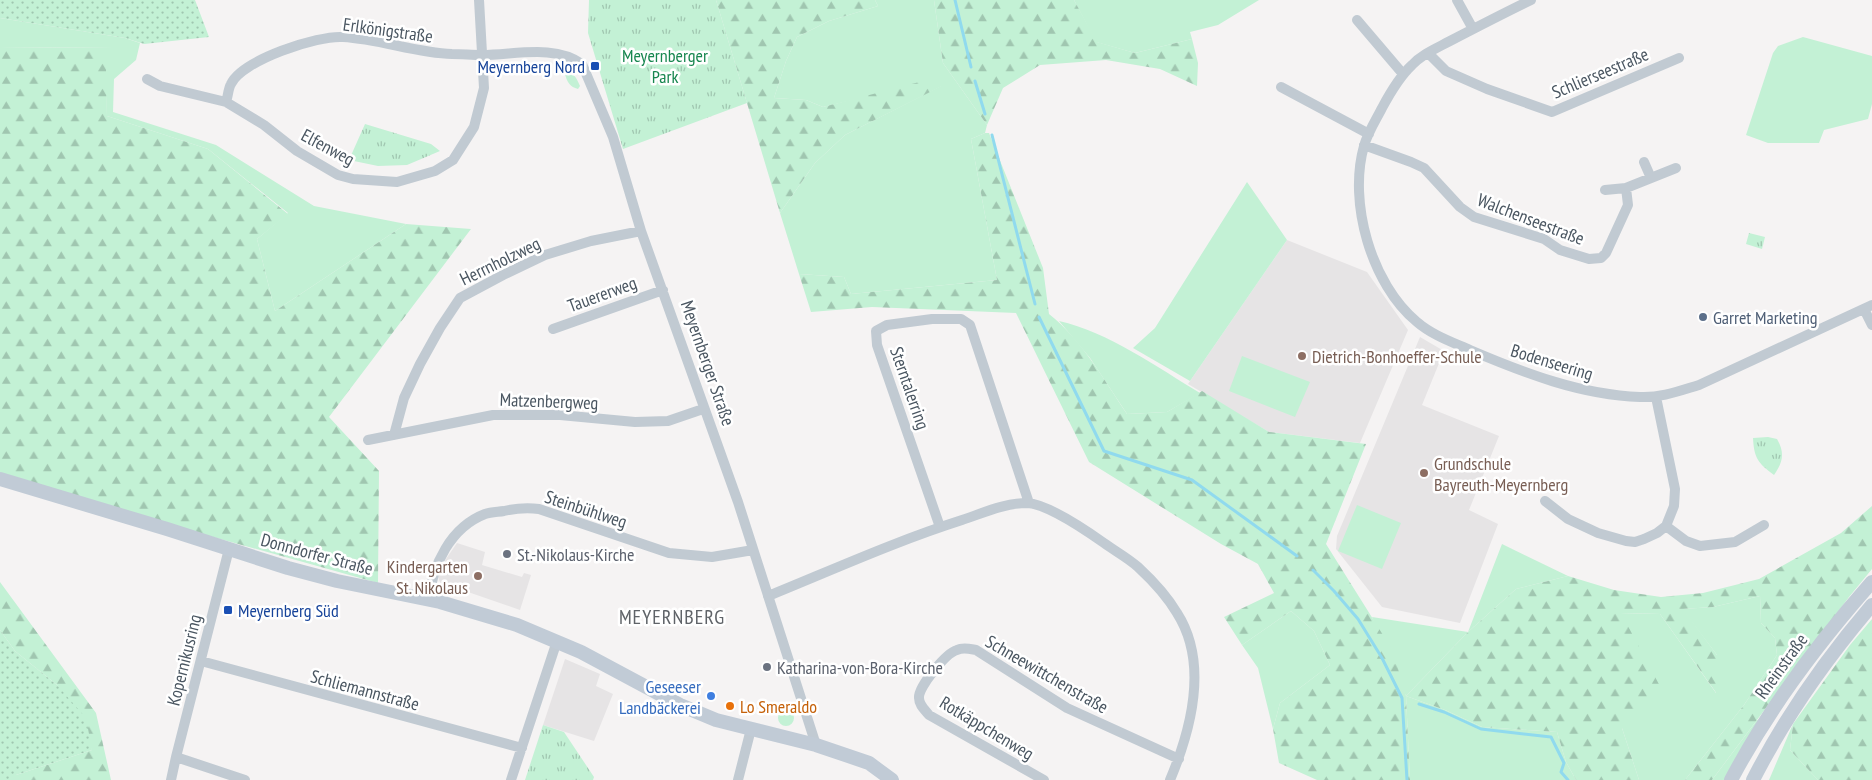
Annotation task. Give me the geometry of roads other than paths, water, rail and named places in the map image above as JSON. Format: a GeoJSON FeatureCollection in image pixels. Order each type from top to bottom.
{"type":"FeatureCollection","features":[{"type":"Feature","properties":{"kind":"street"},"geometry":{"type":"LineString","coordinates":[[479,0],[483,55]]}},
{"type":"Feature","properties":{"kind":"street"},"geometry":{"type":"LineString","coordinates":[[1457,0],[1473,29]]}},
{"type":"Feature","properties":{"kind":"street","name":"Bodenseering"},"geometry":{"type":"LineString","coordinates":[[1531,0],[1428,53],[1413,63],[1403,74],[1388,97],[1364,145],[1361,160],[1360,192],[1360,214],[1364,232],[1379,272],[1394,296],[1418,323],[1430,332],[1509,367],[1576,388],[1601,394],[1656,397],[1699,385],[1868,307]]}},
{"type":"Feature","properties":{"kind":"street"},"geometry":{"type":"LineString","coordinates":[[1357,20],[1403,74]]}},
{"type":"Feature","properties":{"kind":"street","name":"Erlkönigstraße"},"geometry":{"type":"LineString","coordinates":[[226,102],[231,83],[245,69],[273,53],[331,38],[341,37],[386,43],[440,54],[483,55]]}},
{"type":"Feature","properties":{"kind":"street","name":"Meyernberger Straße"},"geometry":{"type":"LineString","coordinates":[[483,55],[519,52],[561,54],[572,57],[582,64],[613,137],[641,232],[738,502],[816,745]]}},
{"type":"Feature","properties":{"kind":"street","name":"Schlierseestraße"},"geometry":{"type":"LineString","coordinates":[[1428,53],[1446,72],[1552,112],[1679,58]]}},
{"type":"Feature","properties":{"kind":"street","name":"Elfenweg"},"geometry":{"type":"LineString","coordinates":[[147,79],[160,86],[226,102],[264,125],[296,151],[338,175],[353,179],[397,182],[435,172],[453,160],[474,127],[484,88],[483,55]]}},
{"type":"Feature","properties":{"kind":"street"},"geometry":{"type":"LineString","coordinates":[[1281,87],[1369,134]]}},
{"type":"Feature","properties":{"kind":"street","name":"Walchenseestraße"},"geometry":{"type":"LineString","coordinates":[[1364,145],[1424,168],[1460,207],[1474,217],[1544,239],[1560,250],[1589,259],[1601,258],[1606,253],[1628,205],[1626,188]]}},
{"type":"Feature","properties":{"kind":"street"},"geometry":{"type":"LineString","coordinates":[[1644,162],[1651,178]]}},
{"type":"Feature","properties":{"kind":"street"},"geometry":{"type":"LineString","coordinates":[[1605,190],[1626,188],[1676,168]]}},
{"type":"Feature","properties":{"kind":"street","name":"Herrnholzweg"},"geometry":{"type":"LineString","coordinates":[[394,435],[404,398],[416,372],[440,328],[460,298],[503,274],[545,255],[591,241],[641,232]]}},
{"type":"Feature","properties":{"kind":"street","name":"Tauererweg"},"geometry":{"type":"LineString","coordinates":[[553,329],[663,290]]}},
{"type":"Feature","properties":{"kind":"street"},"geometry":{"type":"LineString","coordinates":[[1868,307],[1872,325]]}},
{"type":"Feature","properties":{"kind":"street","name":"Sterntalerring"},"geometry":{"type":"LineString","coordinates":[[940,527],[878,345],[876,332],[887,324],[961,319],[970,325],[1029,503]]}},
{"type":"Feature","properties":{"kind":"street"},"geometry":{"type":"LineString","coordinates":[[1545,501],[1568,520],[1598,533],[1626,542],[1635,542],[1657,534],[1666,526],[1674,506],[1675,489],[1667,441],[1656,397]]}},
{"type":"Feature","properties":{"kind":"street","name":"Matzenbergweg"},"geometry":{"type":"LineString","coordinates":[[394,435],[493,415],[560,415],[635,422],[668,421],[703,409]]}},
{"type":"Feature","properties":{"kind":"street"},"geometry":{"type":"LineString","coordinates":[[368,440],[394,435]]}},
{"type":"Feature","properties":{"kind":"street","name":"Donndorfer Straße"},"geometry":{"type":"LineString","coordinates":[[0,479],[337,581],[488,615],[557,641],[680,705],[716,720],[816,745]]}},
{"type":"Feature","properties":{"kind":"street"},"geometry":{"type":"LineString","coordinates":[[768,596],[940,527],[1000,507],[1029,503],[1052,511],[1080,526],[1137,566],[1178,613],[1188,634],[1194,670],[1190,722],[1179,759],[1170,780]]}},
{"type":"Feature","properties":{"kind":"street","name":"Steinbühlweg"},"geometry":{"type":"LineString","coordinates":[[428,600],[430,584],[438,562],[444,550],[457,534],[470,522],[486,514],[524,507],[538,509],[669,553],[712,557],[753,550]]}},
{"type":"Feature","properties":{"kind":"street"},"geometry":{"type":"LineString","coordinates":[[1666,526],[1686,541],[1700,546],[1735,542],[1764,524]]}},
{"type":"Feature","properties":{"kind":"street","name":"Kopernikusring"},"geometry":{"type":"LineString","coordinates":[[171,780],[229,549]]}},
{"type":"Feature","properties":{"kind":"street","name":"Rheinstraße"},"geometry":{"type":"LineString","coordinates":[[1731,780],[1759,730],[1783,696],[1832,628],[1872,582]]}},
{"type":"Feature","properties":{"kind":"street","name":"Rheinstraße"},"geometry":{"type":"LineString","coordinates":[[1753,780],[1774,739],[1797,704],[1844,638],[1872,606]]}},
{"type":"Feature","properties":{"kind":"street"},"geometry":{"type":"LineString","coordinates":[[511,780],[557,641]]}},
{"type":"Feature","properties":{"kind":"street","name":"Schneewittchenstraße"},"geometry":{"type":"LineString","coordinates":[[919,698],[925,683],[947,655],[957,649],[967,648],[976,650],[1067,708],[1179,759]]}},
{"type":"Feature","properties":{"kind":"street","name":"Schliemannstraße"},"geometry":{"type":"LineString","coordinates":[[201,661],[522,748]]}},
{"type":"Feature","properties":{"kind":"street","name":"Rotkäppchenweg"},"geometry":{"type":"LineString","coordinates":[[919,698],[921,705],[929,714],[1044,780]]}},
{"type":"Feature","properties":{"kind":"street"},"geometry":{"type":"LineString","coordinates":[[738,780],[752,730]]}},
{"type":"Feature","properties":{"kind":"street"},"geometry":{"type":"LineString","coordinates":[[1764,780],[1775,750],[1774,739]]}},
{"type":"Feature","properties":{"kind":"street"},"geometry":{"type":"LineString","coordinates":[[816,745],[869,763],[892,780]]}},
{"type":"Feature","properties":{"kind":"street"},"geometry":{"type":"LineString","coordinates":[[176,757],[245,780]]}},
{"type":"Feature","properties":{"kind":"waterway"},"geometry":{"type":"LineString","coordinates":[[955,0],[971,67]]}},
{"type":"Feature","properties":{"kind":"waterway"},"geometry":{"type":"LineString","coordinates":[[975,81],[985,114]]}},
{"type":"Feature","properties":{"kind":"waterway"},"geometry":{"type":"LineString","coordinates":[[992,135],[1035,304]]}},
{"type":"Feature","properties":{"kind":"waterway"},"geometry":{"type":"LineString","coordinates":[[1039,317],[1104,451],[1192,480],[1297,556]]}},
{"type":"Feature","properties":{"kind":"waterway"},"geometry":{"type":"LineString","coordinates":[[1313,570],[1358,619],[1382,658],[1402,698],[1407,780]]}},
{"type":"Feature","properties":{"kind":"waterway"},"geometry":{"type":"LineString","coordinates":[[1419,704],[1444,712],[1481,729],[1551,737],[1564,763],[1561,772],[1568,780]]}},
{"type":"Feature","properties":{"kind":"place","name":"Meyernberg Nord"},"geometry":{"type":"Point","coordinates":[595,66]}},
{"type":"Feature","properties":{"kind":"place","name":"Garret Marketing"},"geometry":{"type":"Point","coordinates":[1703,317]}},
{"type":"Feature","properties":{"kind":"place","name":"Dietrich-Bonhoeffer-Schule"},"geometry":{"type":"Point","coordinates":[1302,356]}},
{"type":"Feature","properties":{"kind":"place","name":"Grundschule Bayreuth-Meyernberg"},"geometry":{"type":"Point","coordinates":[1424,473]}},
{"type":"Feature","properties":{"kind":"place","name":"St.-Nikolaus-Kirche"},"geometry":{"type":"Point","coordinates":[507,554]}},
{"type":"Feature","properties":{"kind":"place","name":"Kindergarten St. Nikolaus"},"geometry":{"type":"Point","coordinates":[478,576]}},
{"type":"Feature","properties":{"kind":"place","name":"Meyernberg Süd"},"geometry":{"type":"Point","coordinates":[228,610]}},
{"type":"Feature","properties":{"kind":"place","name":"Katharina-von-Bora-Kirche"},"geometry":{"type":"Point","coordinates":[767,667]}},
{"type":"Feature","properties":{"kind":"place","name":"Geseeser Landbäckerei"},"geometry":{"type":"Point","coordinates":[711,696]}},
{"type":"Feature","properties":{"kind":"place","name":"Lo Smeraldo"},"geometry":{"type":"Point","coordinates":[730,706]}},
{"type":"Feature","properties":{"kind":"district","name":"MEYERNBERG"},"geometry":{"type":"Point","coordinates":[672,617]}},
{"type":"Feature","properties":{"kind":"park label","name":"Meyernberger Park"},"geometry":{"type":"Point","coordinates":[665,65]}}]}
